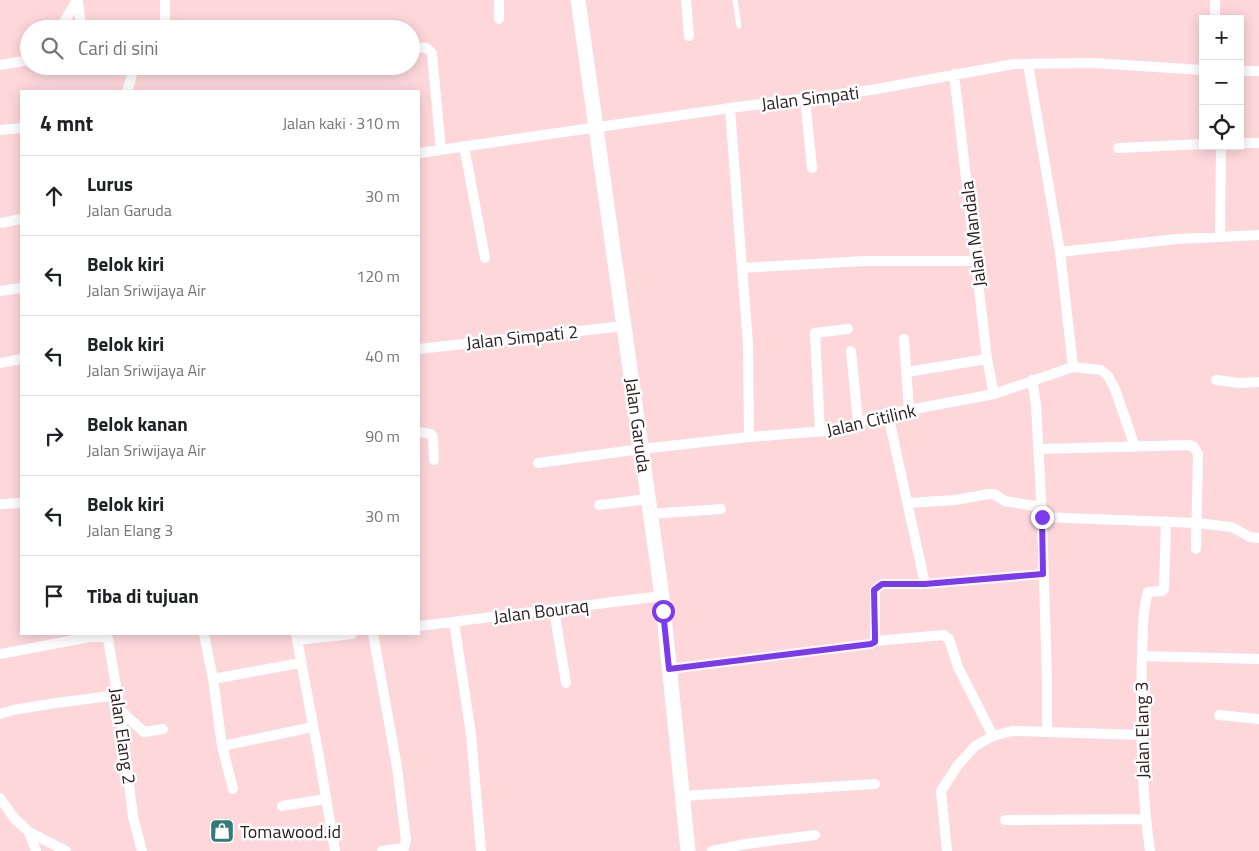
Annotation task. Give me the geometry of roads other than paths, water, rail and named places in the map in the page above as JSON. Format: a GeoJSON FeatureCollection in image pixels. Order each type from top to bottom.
{"type":"FeatureCollection","features":[{"type":"Feature","properties":{"kind":"street"},"geometry":{"type":"LineString","coordinates":[[65,20],[77,0]]}},
{"type":"Feature","properties":{"kind":"street"},"geometry":{"type":"LineString","coordinates":[[77,0],[80,20]]}},
{"type":"Feature","properties":{"kind":"street"},"geometry":{"type":"LineString","coordinates":[[165,0],[166,20]]}},
{"type":"Feature","properties":{"kind":"street"},"geometry":{"type":"LineString","coordinates":[[499,0],[499,19]]}},
{"type":"Feature","properties":{"kind":"street","name":"Jalan Garuda"},"geometry":{"type":"LineString","coordinates":[[578,0],[662,596],[688,851]]}},
{"type":"Feature","properties":{"kind":"street"},"geometry":{"type":"LineString","coordinates":[[686,0],[689,36]]}},
{"type":"Feature","properties":{"kind":"street"},"geometry":{"type":"LineString","coordinates":[[1215,0],[1215,15]]}},
{"type":"Feature","properties":{"kind":"street"},"geometry":{"type":"LineString","coordinates":[[420,48],[426,47],[432,54],[441,150]]}},
{"type":"Feature","properties":{"kind":"street"},"geometry":{"type":"LineString","coordinates":[[0,65],[20,62]]}},
{"type":"Feature","properties":{"kind":"street","name":"Jalan Simpati"},"geometry":{"type":"LineString","coordinates":[[420,153],[730,108],[871,90],[1014,64],[1093,63],[1199,70]]}},
{"type":"Feature","properties":{"kind":"street"},"geometry":{"type":"LineString","coordinates":[[1028,64],[1060,252],[1073,367]]}},
{"type":"Feature","properties":{"kind":"street"},"geometry":{"type":"LineString","coordinates":[[1244,71],[1259,71]]}},
{"type":"Feature","properties":{"kind":"street","name":"Jalan Mandala"},"geometry":{"type":"LineString","coordinates":[[954,74],[988,359],[994,394]]}},
{"type":"Feature","properties":{"kind":"street"},"geometry":{"type":"LineString","coordinates":[[127,90],[131,75]]}},
{"type":"Feature","properties":{"kind":"street"},"geometry":{"type":"LineString","coordinates":[[805,99],[812,168]]}},
{"type":"Feature","properties":{"kind":"street"},"geometry":{"type":"LineString","coordinates":[[730,108],[748,343],[749,437]]}},
{"type":"Feature","properties":{"kind":"street"},"geometry":{"type":"LineString","coordinates":[[0,130],[20,128]]}},
{"type":"Feature","properties":{"kind":"street"},"geometry":{"type":"LineString","coordinates":[[1244,143],[1259,144]]}},
{"type":"Feature","properties":{"kind":"street"},"geometry":{"type":"LineString","coordinates":[[1118,148],[1199,144]]}},
{"type":"Feature","properties":{"kind":"street"},"geometry":{"type":"LineString","coordinates":[[464,146],[485,258]]}},
{"type":"Feature","properties":{"kind":"street"},"geometry":{"type":"LineString","coordinates":[[1220,237],[1221,150]]}},
{"type":"Feature","properties":{"kind":"street"},"geometry":{"type":"LineString","coordinates":[[0,223],[20,219]]}},
{"type":"Feature","properties":{"kind":"street"},"geometry":{"type":"LineString","coordinates":[[1060,252],[1177,239],[1259,235]]}},
{"type":"Feature","properties":{"kind":"street"},"geometry":{"type":"LineString","coordinates":[[742,268],[865,261],[976,261]]}},
{"type":"Feature","properties":{"kind":"street"},"geometry":{"type":"LineString","coordinates":[[0,290],[20,288]]}},
{"type":"Feature","properties":{"kind":"street","name":"Jalan Simpati 2"},"geometry":{"type":"LineString","coordinates":[[420,349],[624,326]]}},
{"type":"Feature","properties":{"kind":"street"},"geometry":{"type":"LineString","coordinates":[[820,432],[815,333],[848,329]]}},
{"type":"Feature","properties":{"kind":"street"},"geometry":{"type":"LineString","coordinates":[[904,339],[909,410]]}},
{"type":"Feature","properties":{"kind":"street"},"geometry":{"type":"LineString","coordinates":[[851,352],[858,422]]}},
{"type":"Feature","properties":{"kind":"street"},"geometry":{"type":"LineString","coordinates":[[0,363],[20,359]]}},
{"type":"Feature","properties":{"kind":"street"},"geometry":{"type":"LineString","coordinates":[[907,372],[988,359]]}},
{"type":"Feature","properties":{"kind":"street","name":"Jalan Citilink"},"geometry":{"type":"LineString","coordinates":[[538,463],[749,437],[850,429],[858,422],[888,414],[994,394],[1073,367],[1101,370],[1108,376],[1115,389],[1135,447]]}},
{"type":"Feature","properties":{"kind":"street"},"geometry":{"type":"LineString","coordinates":[[1032,380],[1036,404],[1042,512],[1047,732]]}},
{"type":"Feature","properties":{"kind":"street"},"geometry":{"type":"LineString","coordinates":[[1216,380],[1240,383],[1259,382]]}},
{"type":"Feature","properties":{"kind":"street"},"geometry":{"type":"LineString","coordinates":[[888,414],[925,584]]}},
{"type":"Feature","properties":{"kind":"street"},"geometry":{"type":"LineString","coordinates":[[420,432],[431,434],[433,437],[434,460]]}},
{"type":"Feature","properties":{"kind":"street"},"geometry":{"type":"LineString","coordinates":[[1039,449],[1189,445],[1197,450],[1196,549]]}},
{"type":"Feature","properties":{"kind":"street"},"geometry":{"type":"LineString","coordinates":[[908,503],[955,500],[994,494],[1005,502],[1042,512],[1232,527],[1250,537],[1259,538]]}},
{"type":"Feature","properties":{"kind":"street"},"geometry":{"type":"LineString","coordinates":[[0,504],[20,503]]}},
{"type":"Feature","properties":{"kind":"street"},"geometry":{"type":"LineString","coordinates":[[600,505],[721,509]]}},
{"type":"Feature","properties":{"kind":"street","name":"Jalan Elang 3"},"geometry":{"type":"LineString","coordinates":[[1150,851],[1145,819],[1142,656],[1144,610],[1148,592],[1162,591],[1164,589],[1166,521]]}},
{"type":"Feature","properties":{"kind":"street"},"geometry":{"type":"LineString","coordinates":[[875,642],[874,590],[882,584],[925,584],[1043,574]]}},
{"type":"Feature","properties":{"kind":"street","name":"Jalan Bouraq"},"geometry":{"type":"LineString","coordinates":[[420,626],[662,596]]}},
{"type":"Feature","properties":{"kind":"street"},"geometry":{"type":"LineString","coordinates":[[554,610],[566,683]]}},
{"type":"Feature","properties":{"kind":"street"},"geometry":{"type":"LineString","coordinates":[[454,622],[471,734],[481,851]]}},
{"type":"Feature","properties":{"kind":"street"},"geometry":{"type":"LineString","coordinates":[[204,635],[213,678],[222,746],[233,789]]}},
{"type":"Feature","properties":{"kind":"street"},"geometry":{"type":"LineString","coordinates":[[333,635],[296,637],[335,851]]}},
{"type":"Feature","properties":{"kind":"street"},"geometry":{"type":"LineString","coordinates":[[373,635],[397,768],[406,840],[404,848],[382,851]]}},
{"type":"Feature","properties":{"kind":"street"},"geometry":{"type":"LineString","coordinates":[[669,669],[875,642],[944,635],[948,639],[958,667],[993,736]]}},
{"type":"Feature","properties":{"kind":"street"},"geometry":{"type":"LineString","coordinates":[[0,654],[67,637]]}},
{"type":"Feature","properties":{"kind":"street","name":"Jalan Elang 2"},"geometry":{"type":"LineString","coordinates":[[67,637],[103,637],[108,639],[118,695],[133,817],[142,851]]}},
{"type":"Feature","properties":{"kind":"street"},"geometry":{"type":"LineString","coordinates":[[1142,656],[1259,659]]}},
{"type":"Feature","properties":{"kind":"street"},"geometry":{"type":"LineString","coordinates":[[213,678],[300,663]]}},
{"type":"Feature","properties":{"kind":"street"},"geometry":{"type":"LineString","coordinates":[[0,714],[56,703],[118,695]]}},
{"type":"Feature","properties":{"kind":"street"},"geometry":{"type":"LineString","coordinates":[[120,710],[144,732],[163,729]]}},
{"type":"Feature","properties":{"kind":"street"},"geometry":{"type":"LineString","coordinates":[[1219,715],[1259,719]]}},
{"type":"Feature","properties":{"kind":"street"},"geometry":{"type":"LineString","coordinates":[[222,746],[313,727]]}},
{"type":"Feature","properties":{"kind":"street"},"geometry":{"type":"LineString","coordinates":[[947,851],[941,791],[958,765],[975,746],[993,736],[1012,731],[1143,735]]}},
{"type":"Feature","properties":{"kind":"street"},"geometry":{"type":"LineString","coordinates":[[682,796],[875,784]]}},
{"type":"Feature","properties":{"kind":"street"},"geometry":{"type":"LineString","coordinates":[[0,798],[14,818],[29,832],[66,851]]}},
{"type":"Feature","properties":{"kind":"street"},"geometry":{"type":"LineString","coordinates":[[282,806],[326,799]]}},
{"type":"Feature","properties":{"kind":"street"},"geometry":{"type":"LineString","coordinates":[[1006,820],[1145,819]]}},
{"type":"Feature","properties":{"kind":"street"},"geometry":{"type":"LineString","coordinates":[[29,832],[36,851]]}},
{"type":"Feature","properties":{"kind":"street"},"geometry":{"type":"LineString","coordinates":[[712,851],[746,844],[815,835]]}},
{"type":"Feature","properties":{"kind":"lane"},"geometry":{"type":"LineString","coordinates":[[735,0],[739,26]]}},
{"type":"Feature","properties":{"kind":"place","name":"Tomawood.id"},"geometry":{"type":"Point","coordinates":[222,831]}}]}
